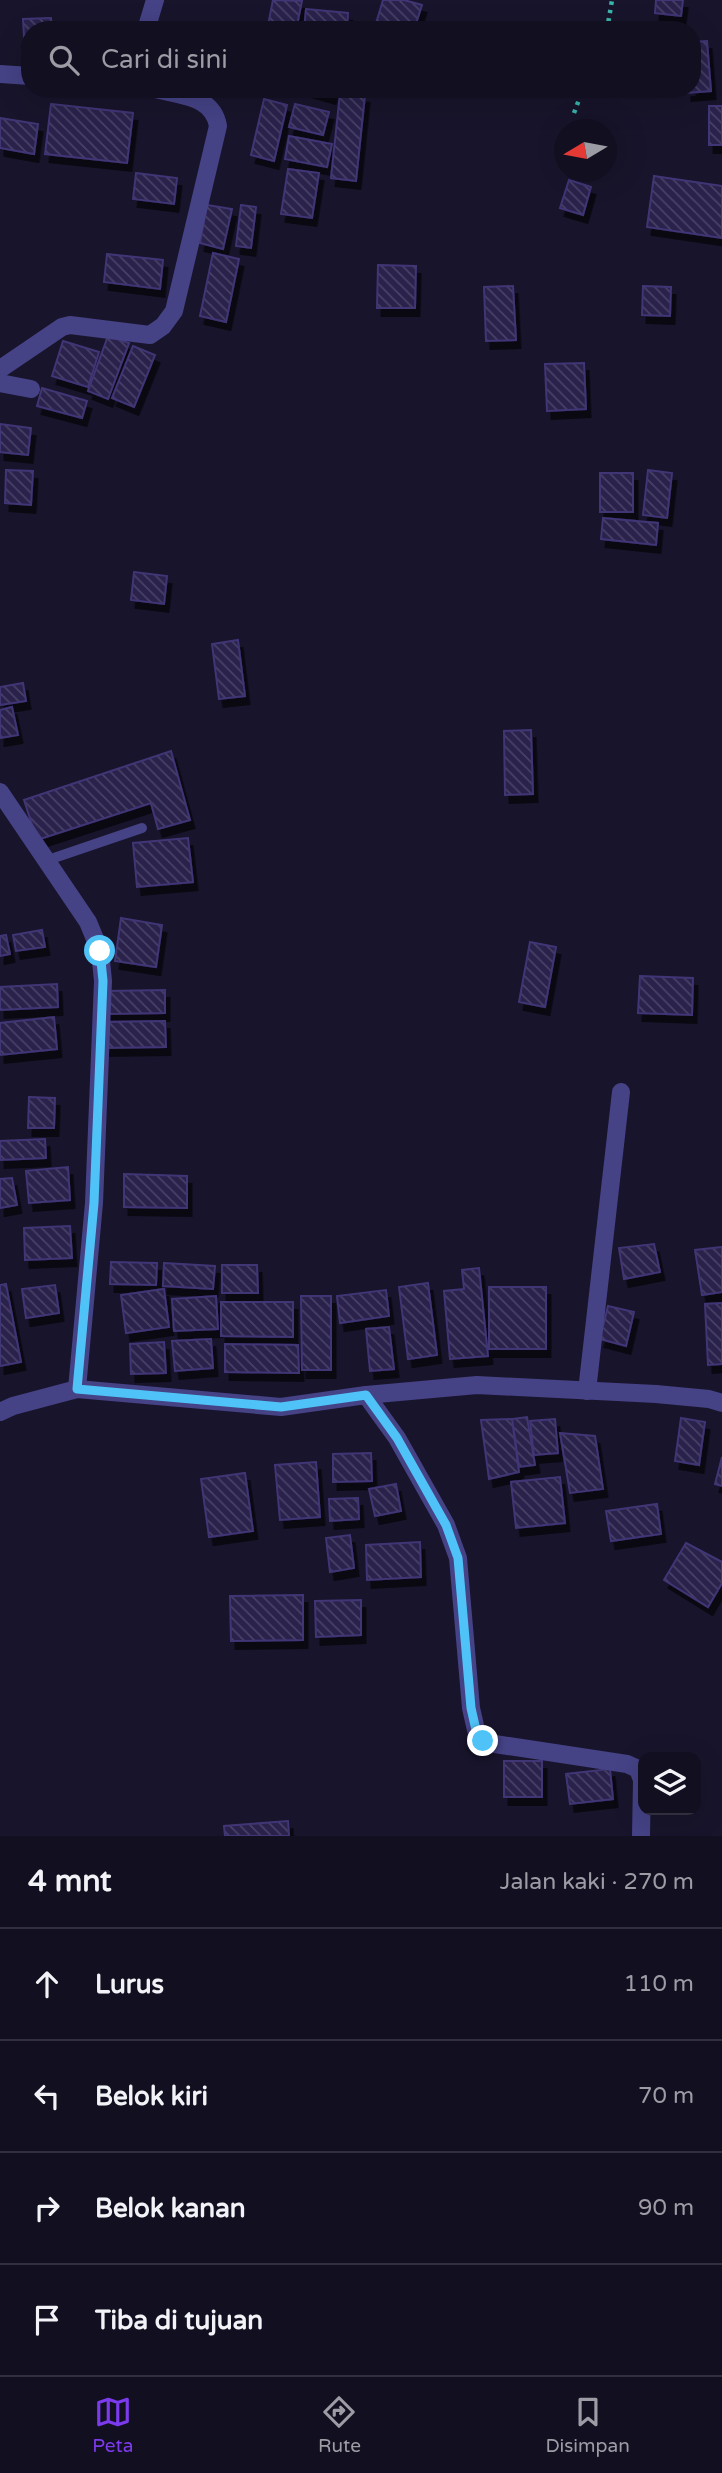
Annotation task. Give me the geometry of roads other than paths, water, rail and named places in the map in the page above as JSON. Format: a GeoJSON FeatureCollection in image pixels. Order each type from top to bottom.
{"type":"FeatureCollection","features":[{"type":"Feature","properties":{"kind":"street"},"geometry":{"type":"LineString","coordinates":[[149,21],[155,0]]}},
{"type":"Feature","properties":{"kind":"street"},"geometry":{"type":"LineString","coordinates":[[0,74],[21,75]]}},
{"type":"Feature","properties":{"kind":"street"},"geometry":{"type":"LineString","coordinates":[[0,369],[62,327],[70,325],[150,335],[163,327],[174,311],[218,126],[211,106],[188,98]]}},
{"type":"Feature","properties":{"kind":"street"},"geometry":{"type":"LineString","coordinates":[[0,383],[31,389]]}},
{"type":"Feature","properties":{"kind":"street"},"geometry":{"type":"LineString","coordinates":[[0,792],[88,922],[100,951],[103,981],[94,1203],[77,1389]]}},
{"type":"Feature","properties":{"kind":"street"},"geometry":{"type":"LineString","coordinates":[[587,1391],[621,1093]]}},
{"type":"Feature","properties":{"kind":"street"},"geometry":{"type":"LineString","coordinates":[[0,1412],[77,1389],[281,1407],[366,1395],[477,1385],[682,1396],[722,1403]]}},
{"type":"Feature","properties":{"kind":"street"},"geometry":{"type":"LineString","coordinates":[[366,1395],[409,1459],[446,1525],[458,1558],[471,1708],[476,1730],[483,1741],[495,1744],[627,1764],[638,1769],[642,1780],[641,1836]]}},
{"type":"Feature","properties":{"kind":"lane"},"geometry":{"type":"LineString","coordinates":[[48,860],[142,828]]}}]}
